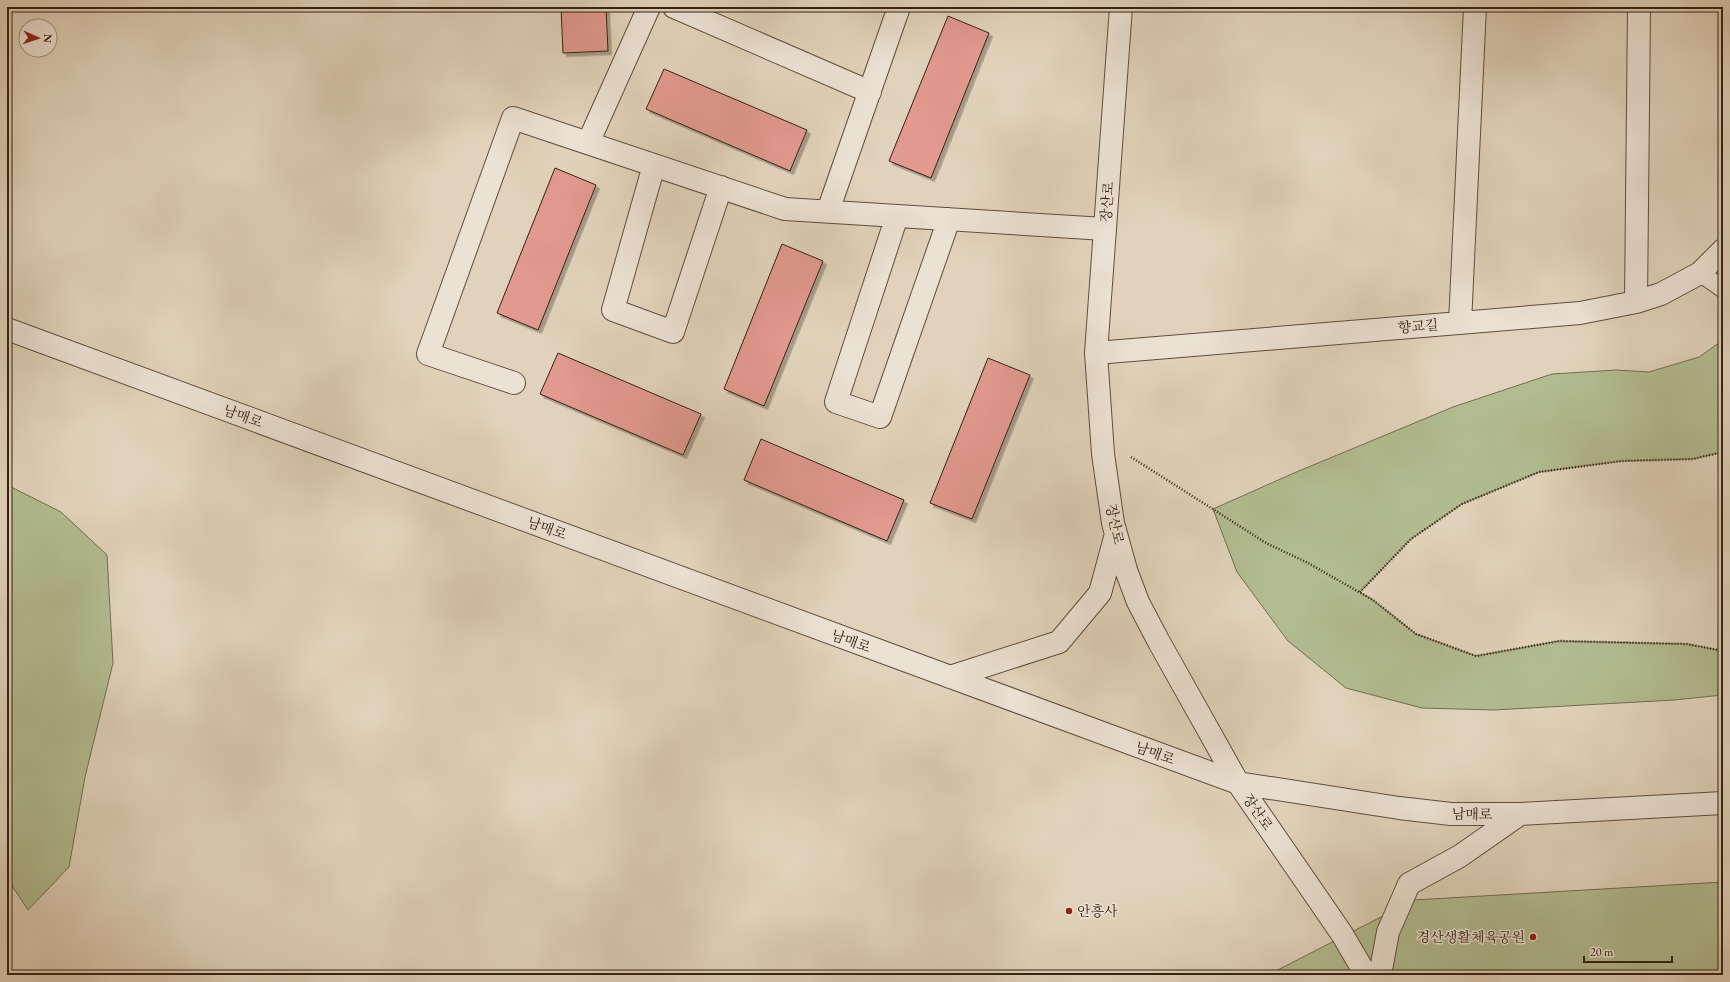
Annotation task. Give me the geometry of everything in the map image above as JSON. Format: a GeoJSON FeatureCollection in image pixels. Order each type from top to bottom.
{"type":"FeatureCollection","features":[{"type":"Feature","properties":{"kind":"street"},"geometry":{"type":"LineString","coordinates":[[588,143],[649,7]]}},
{"type":"Feature","properties":{"kind":"street"},"geometry":{"type":"LineString","coordinates":[[674,7],[870,92]]}},
{"type":"Feature","properties":{"kind":"street"},"geometry":{"type":"LineString","coordinates":[[828,211],[899,7]]}},
{"type":"Feature","properties":{"kind":"street","name":"장산로"},"geometry":{"type":"LineString","coordinates":[[1120,7],[1096,353],[1102,438],[1112,515],[1116,533],[1126,570],[1138,602],[1238,783],[1342,934],[1366,975]]}},
{"type":"Feature","properties":{"kind":"street"},"geometry":{"type":"LineString","coordinates":[[1460,323],[1475,7]]}},
{"type":"Feature","properties":{"kind":"street"},"geometry":{"type":"LineString","coordinates":[[1636,302],[1639,7]]}},
{"type":"Feature","properties":{"kind":"street"},"geometry":{"type":"LineString","coordinates":[[514,383],[428,354],[513,118],[785,209],[1105,229]]}},
{"type":"Feature","properties":{"kind":"street"},"geometry":{"type":"LineString","coordinates":[[654,165],[613,310],[673,332],[721,187]]}},
{"type":"Feature","properties":{"kind":"street"},"geometry":{"type":"LineString","coordinates":[[897,216],[836,402],[880,417],[949,219]]}},
{"type":"Feature","properties":{"kind":"street","name":"향교길"},"geometry":{"type":"LineString","coordinates":[[1096,353],[1580,313],[1636,302],[1661,294],[1700,273],[1723,250]]}},
{"type":"Feature","properties":{"kind":"street","name":"남매로"},"geometry":{"type":"LineString","coordinates":[[7,329],[1238,783],[1399,808],[1451,814],[1520,814],[1723,803]]}},
{"type":"Feature","properties":{"kind":"street"},"geometry":{"type":"LineString","coordinates":[[950,677],[1060,642],[1100,593],[1116,533]]}},
{"type":"Feature","properties":{"kind":"street"},"geometry":{"type":"LineString","coordinates":[[1380,975],[1388,932],[1409,884],[1460,856],[1520,814]]}},
{"type":"Feature","properties":{"kind":"lane"},"geometry":{"type":"LineString","coordinates":[[1700,273],[1723,289]]}},
{"type":"Feature","properties":{"kind":"path"},"geometry":{"type":"LineString","coordinates":[[1102,438],[1266,543],[1308,563],[1373,600],[1416,634],[1476,656],[1559,641],[1687,644],[1723,651]]}},
{"type":"Feature","properties":{"kind":"path"},"geometry":{"type":"LineString","coordinates":[[1360,592],[1411,539],[1462,504],[1539,472],[1622,461],[1693,459],[1723,452]]}},
{"type":"Feature","properties":{"kind":"green space"},"geometry":{"type":"Polygon","coordinates":[[[1723,340],[1723,452],[1693,459],[1622,461],[1539,472],[1462,504],[1411,539],[1360,592],[1373,600],[1416,634],[1476,656],[1559,641],[1687,644],[1723,651],[1723,695],[1674,700],[1494,710],[1422,708],[1346,688],[1288,641],[1237,572],[1213,509],[1294,473],[1453,407],[1552,374],[1616,370],[1649,372],[1699,357],[1723,340]]]}},
{"type":"Feature","properties":{"kind":"green space"},"geometry":{"type":"Polygon","coordinates":[[[7,485],[61,512],[107,555],[113,663],[85,777],[69,867],[28,910],[7,878],[7,485]]]}},
{"type":"Feature","properties":{"kind":"green space","name":"경산생활체육공원"},"geometry":{"type":"Polygon","coordinates":[[[1723,882],[1723,975],[1270,974],[1414,900],[1723,882]]]}},
{"type":"Feature","properties":{"kind":"building"},"geometry":{"type":"Polygon","coordinates":[[[561,7],[606,7],[608,51],[563,53],[561,7]]]}},
{"type":"Feature","properties":{"kind":"building"},"geometry":{"type":"Polygon","coordinates":[[[948,16],[989,33],[931,178],[889,161],[948,16]]]}},
{"type":"Feature","properties":{"kind":"building"},"geometry":{"type":"Polygon","coordinates":[[[664,69],[807,130],[790,171],[646,109],[664,69]]]}},
{"type":"Feature","properties":{"kind":"building"},"geometry":{"type":"Polygon","coordinates":[[[555,168],[596,185],[538,330],[497,313],[555,168]]]}},
{"type":"Feature","properties":{"kind":"building"},"geometry":{"type":"Polygon","coordinates":[[[782,244],[823,261],[764,406],[724,389],[782,244]]]}},
{"type":"Feature","properties":{"kind":"building"},"geometry":{"type":"Polygon","coordinates":[[[558,353],[701,414],[683,455],[540,394],[558,353]]]}},
{"type":"Feature","properties":{"kind":"building"},"geometry":{"type":"Polygon","coordinates":[[[988,358],[1030,375],[972,519],[930,503],[988,358]]]}},
{"type":"Feature","properties":{"kind":"building"},"geometry":{"type":"Polygon","coordinates":[[[761,439],[904,500],[887,541],[744,480],[761,439]]]}},
{"type":"Feature","properties":{"kind":"place","name":"안흥사"},"geometry":{"type":"Point","coordinates":[1069,911]}},
{"type":"Feature","properties":{"kind":"place","name":"경산생활체육공원"},"geometry":{"type":"Point","coordinates":[1533,937]}}]}
